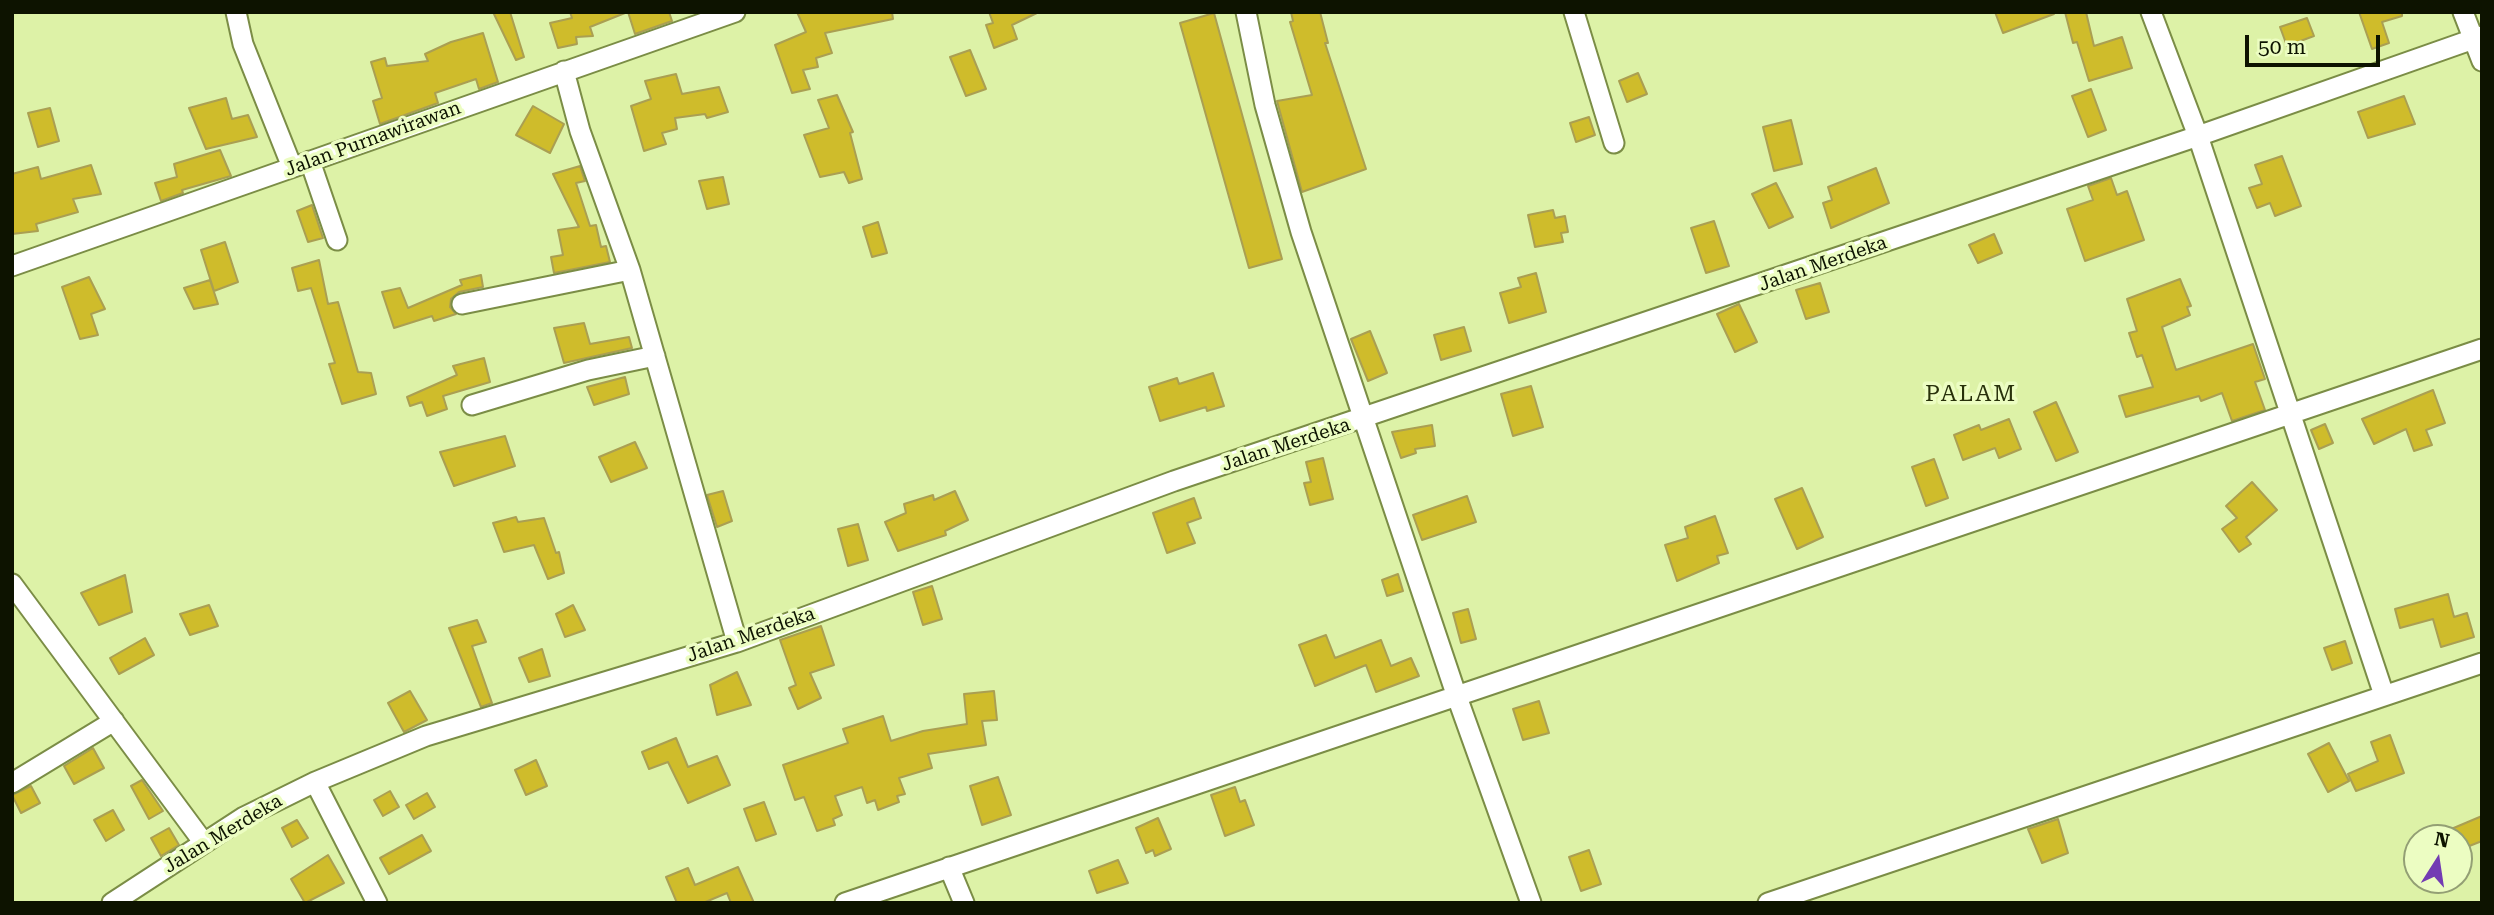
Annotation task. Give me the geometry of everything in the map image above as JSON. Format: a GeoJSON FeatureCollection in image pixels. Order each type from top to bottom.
{"type":"FeatureCollection","features":[{"type":"Feature","properties":{"kind":"street"},"geometry":{"type":"LineString","coordinates":[[236,12],[243,44],[337,240]]}},
{"type":"Feature","properties":{"kind":"street","name":"Jalan Purnawirawan"},"geometry":{"type":"LineString","coordinates":[[12,266],[735,12]]}},
{"type":"Feature","properties":{"kind":"street"},"geometry":{"type":"LineString","coordinates":[[1246,12],[1265,104],[1301,232],[1366,419],[1456,694],[1531,903]]}},
{"type":"Feature","properties":{"kind":"street"},"geometry":{"type":"LineString","coordinates":[[1574,12],[1614,143]]}},
{"type":"Feature","properties":{"kind":"street"},"geometry":{"type":"LineString","coordinates":[[2151,12],[2197,136],[2384,695]]}},
{"type":"Feature","properties":{"kind":"street"},"geometry":{"type":"LineString","coordinates":[[2463,12],[2478,38],[2482,61]]}},
{"type":"Feature","properties":{"kind":"street","name":"Jalan Merdeka"},"geometry":{"type":"LineString","coordinates":[[112,903],[244,817],[315,782],[426,736],[737,642],[1174,481],[1366,419],[2478,38]]}},
{"type":"Feature","properties":{"kind":"street"},"geometry":{"type":"LineString","coordinates":[[565,71],[580,131],[630,270],[737,642]]}},
{"type":"Feature","properties":{"kind":"street"},"geometry":{"type":"LineString","coordinates":[[462,304],[630,270]]}},
{"type":"Feature","properties":{"kind":"street"},"geometry":{"type":"LineString","coordinates":[[845,903],[1456,694],[2482,349]]}},
{"type":"Feature","properties":{"kind":"street"},"geometry":{"type":"LineString","coordinates":[[472,405],[588,370],[654,356]]}},
{"type":"Feature","properties":{"kind":"street"},"geometry":{"type":"LineString","coordinates":[[12,584],[204,843]]}},
{"type":"Feature","properties":{"kind":"street"},"geometry":{"type":"LineString","coordinates":[[1769,903],[2482,663]]}},
{"type":"Feature","properties":{"kind":"street"},"geometry":{"type":"LineString","coordinates":[[12,783],[114,722]]}},
{"type":"Feature","properties":{"kind":"street"},"geometry":{"type":"LineString","coordinates":[[315,782],[377,903]]}},
{"type":"Feature","properties":{"kind":"street"},"geometry":{"type":"LineString","coordinates":[[949,867],[964,903]]}},
{"type":"Feature","properties":{"kind":"building"},"geometry":{"type":"Polygon","coordinates":[[[493,12],[510,12],[524,57],[516,60],[493,12]]]}},
{"type":"Feature","properties":{"kind":"building"},"geometry":{"type":"Polygon","coordinates":[[[570,12],[625,13],[590,27],[593,36],[576,37],[577,44],[558,48],[550,23],[572,18],[570,12]]]}},
{"type":"Feature","properties":{"kind":"building"},"geometry":{"type":"Polygon","coordinates":[[[628,12],[669,12],[672,21],[635,34],[628,12]]]}},
{"type":"Feature","properties":{"kind":"building"},"geometry":{"type":"Polygon","coordinates":[[[797,12],[892,12],[893,19],[825,33],[832,53],[816,58],[818,67],[803,70],[810,89],[792,93],[775,45],[806,32],[797,12]]]}},
{"type":"Feature","properties":{"kind":"building"},"geometry":{"type":"Polygon","coordinates":[[[989,12],[1039,12],[1012,25],[1017,39],[994,48],[986,25],[993,23],[989,12]]]}},
{"type":"Feature","properties":{"kind":"building"},"geometry":{"type":"Polygon","coordinates":[[[1291,12],[1320,12],[1328,43],[1325,43],[1366,169],[1302,192],[1277,101],[1312,95],[1290,22],[1293,21],[1291,12]]]}},
{"type":"Feature","properties":{"kind":"building"},"geometry":{"type":"Polygon","coordinates":[[[1995,12],[2054,12],[2054,14],[2003,33],[1995,12]]]}},
{"type":"Feature","properties":{"kind":"building"},"geometry":{"type":"Polygon","coordinates":[[[2065,12],[2086,12],[2094,46],[2122,37],[2132,68],[2089,81],[2077,42],[2073,43],[2065,12]]]}},
{"type":"Feature","properties":{"kind":"building"},"geometry":{"type":"Polygon","coordinates":[[[2359,12],[2402,12],[2402,16],[2382,22],[2389,43],[2372,49],[2359,12]]]}},
{"type":"Feature","properties":{"kind":"building"},"geometry":{"type":"Polygon","coordinates":[[[1214,13],[1282,259],[1249,268],[1180,23],[1214,13]]]}},
{"type":"Feature","properties":{"kind":"building"},"geometry":{"type":"Polygon","coordinates":[[[2307,18],[2314,36],[2287,46],[2280,27],[2307,18]]]}},
{"type":"Feature","properties":{"kind":"building"},"geometry":{"type":"Polygon","coordinates":[[[483,33],[498,82],[479,89],[476,79],[435,93],[438,103],[380,124],[373,101],[382,98],[371,62],[385,58],[387,66],[428,61],[425,54],[451,42],[483,33]]]}},
{"type":"Feature","properties":{"kind":"building"},"geometry":{"type":"Polygon","coordinates":[[[970,50],[986,89],[966,96],[950,57],[970,50]]]}},
{"type":"Feature","properties":{"kind":"building"},"geometry":{"type":"Polygon","coordinates":[[[1638,73],[1647,94],[1627,102],[1619,81],[1638,73]]]}},
{"type":"Feature","properties":{"kind":"building"},"geometry":{"type":"Polygon","coordinates":[[[676,74],[682,94],[719,87],[728,112],[707,118],[705,114],[675,118],[677,129],[662,133],[666,144],[644,151],[631,106],[651,99],[645,81],[676,74]]]}},
{"type":"Feature","properties":{"kind":"building"},"geometry":{"type":"Polygon","coordinates":[[[2091,89],[2106,130],[2088,137],[2072,96],[2091,89]]]}},
{"type":"Feature","properties":{"kind":"building"},"geometry":{"type":"Polygon","coordinates":[[[837,95],[853,132],[850,133],[862,179],[849,183],[844,172],[820,177],[804,135],[829,128],[818,100],[837,95]]]}},
{"type":"Feature","properties":{"kind":"building"},"geometry":{"type":"Polygon","coordinates":[[[2404,96],[2415,124],[2368,138],[2358,112],[2404,96]]]}},
{"type":"Feature","properties":{"kind":"building"},"geometry":{"type":"Polygon","coordinates":[[[226,98],[232,119],[248,115],[257,137],[206,149],[189,108],[226,98]]]}},
{"type":"Feature","properties":{"kind":"building"},"geometry":{"type":"Polygon","coordinates":[[[533,106],[564,124],[550,153],[516,135],[533,106]]]}},
{"type":"Feature","properties":{"kind":"building"},"geometry":{"type":"Polygon","coordinates":[[[50,108],[59,141],[38,147],[28,113],[50,108]]]}},
{"type":"Feature","properties":{"kind":"building"},"geometry":{"type":"Polygon","coordinates":[[[1589,117],[1595,135],[1576,142],[1570,123],[1589,117]]]}},
{"type":"Feature","properties":{"kind":"building"},"geometry":{"type":"Polygon","coordinates":[[[1791,120],[1802,164],[1774,171],[1763,127],[1791,120]]]}},
{"type":"Feature","properties":{"kind":"building"},"geometry":{"type":"Polygon","coordinates":[[[220,150],[231,176],[182,190],[183,193],[161,201],[155,183],[177,177],[174,164],[220,150]]]}},
{"type":"Feature","properties":{"kind":"building"},"geometry":{"type":"Polygon","coordinates":[[[2282,156],[2301,206],[2275,216],[2270,203],[2257,208],[2249,188],[2262,184],[2255,165],[2282,156]]]}},
{"type":"Feature","properties":{"kind":"building"},"geometry":{"type":"Polygon","coordinates":[[[91,165],[101,194],[73,199],[78,212],[36,224],[38,231],[12,234],[12,174],[38,167],[41,179],[91,165]]]}},
{"type":"Feature","properties":{"kind":"building"},"geometry":{"type":"Polygon","coordinates":[[[580,166],[585,181],[576,183],[590,226],[596,225],[601,247],[606,246],[610,262],[554,273],[551,257],[563,255],[558,230],[579,227],[553,174],[580,166]]]}},
{"type":"Feature","properties":{"kind":"building"},"geometry":{"type":"Polygon","coordinates":[[[1876,168],[1889,203],[1831,228],[1823,203],[1832,200],[1828,187],[1876,168]]]}},
{"type":"Feature","properties":{"kind":"building"},"geometry":{"type":"Polygon","coordinates":[[[723,177],[729,204],[707,209],[699,181],[723,177]]]}},
{"type":"Feature","properties":{"kind":"building"},"geometry":{"type":"Polygon","coordinates":[[[2111,178],[2117,195],[2127,191],[2144,240],[2085,261],[2067,209],[2093,200],[2088,186],[2111,178]]]}},
{"type":"Feature","properties":{"kind":"building"},"geometry":{"type":"Polygon","coordinates":[[[1776,183],[1793,217],[1769,228],[1752,194],[1776,183]]]}},
{"type":"Feature","properties":{"kind":"building"},"geometry":{"type":"Polygon","coordinates":[[[312,205],[323,238],[308,242],[297,211],[312,205]]]}},
{"type":"Feature","properties":{"kind":"building"},"geometry":{"type":"Polygon","coordinates":[[[1553,210],[1555,218],[1565,216],[1568,232],[1561,233],[1563,242],[1535,247],[1528,215],[1553,210]]]}},
{"type":"Feature","properties":{"kind":"building"},"geometry":{"type":"Polygon","coordinates":[[[1714,221],[1729,266],[1706,273],[1691,228],[1714,221]]]}},
{"type":"Feature","properties":{"kind":"building"},"geometry":{"type":"Polygon","coordinates":[[[878,222],[887,253],[872,257],[863,227],[878,222]]]}},
{"type":"Feature","properties":{"kind":"building"},"geometry":{"type":"Polygon","coordinates":[[[1994,234],[2002,253],[1978,263],[1969,245],[1994,234]]]}},
{"type":"Feature","properties":{"kind":"building"},"geometry":{"type":"Polygon","coordinates":[[[225,242],[238,282],[214,291],[201,250],[225,242]]]}},
{"type":"Feature","properties":{"kind":"building"},"geometry":{"type":"Polygon","coordinates":[[[319,260],[328,304],[338,302],[358,372],[371,373],[376,394],[342,404],[329,364],[335,363],[311,288],[298,291],[292,268],[319,260]]]}},
{"type":"Feature","properties":{"kind":"building"},"geometry":{"type":"Polygon","coordinates":[[[1536,273],[1546,312],[1509,323],[1500,293],[1521,287],[1518,278],[1536,273]]]}},
{"type":"Feature","properties":{"kind":"building"},"geometry":{"type":"Polygon","coordinates":[[[481,275],[483,287],[459,292],[451,299],[450,307],[456,314],[434,321],[432,316],[394,328],[382,292],[400,288],[408,308],[462,285],[460,280],[481,275]]]}},
{"type":"Feature","properties":{"kind":"building"},"geometry":{"type":"Polygon","coordinates":[[[89,277],[105,309],[91,314],[98,335],[80,339],[62,287],[89,277]]]}},
{"type":"Feature","properties":{"kind":"building"},"geometry":{"type":"Polygon","coordinates":[[[2180,279],[2191,306],[2187,307],[2190,315],[2162,327],[2176,370],[2253,344],[2265,379],[2255,382],[2265,410],[2232,421],[2222,393],[2201,401],[2199,396],[2126,417],[2119,396],[2153,387],[2142,355],[2137,357],[2129,333],[2137,331],[2127,299],[2180,279]]]}},
{"type":"Feature","properties":{"kind":"building"},"geometry":{"type":"Polygon","coordinates":[[[210,280],[218,304],[194,309],[184,288],[210,280]]]}},
{"type":"Feature","properties":{"kind":"building"},"geometry":{"type":"Polygon","coordinates":[[[1820,283],[1829,312],[1806,319],[1796,290],[1820,283]]]}},
{"type":"Feature","properties":{"kind":"building"},"geometry":{"type":"Polygon","coordinates":[[[1739,304],[1757,342],[1735,352],[1717,314],[1739,304]]]}},
{"type":"Feature","properties":{"kind":"building"},"geometry":{"type":"Polygon","coordinates":[[[584,323],[590,344],[629,337],[632,348],[564,363],[554,328],[584,323]]]}},
{"type":"Feature","properties":{"kind":"building"},"geometry":{"type":"Polygon","coordinates":[[[1464,327],[1471,351],[1441,360],[1434,335],[1464,327]]]}},
{"type":"Feature","properties":{"kind":"building"},"geometry":{"type":"Polygon","coordinates":[[[1370,331],[1387,373],[1368,381],[1351,339],[1370,331]]]}},
{"type":"Feature","properties":{"kind":"building"},"geometry":{"type":"Polygon","coordinates":[[[484,358],[490,382],[443,396],[447,409],[427,416],[422,402],[410,406],[407,397],[457,375],[453,366],[484,358]]]}},
{"type":"Feature","properties":{"kind":"building"},"geometry":{"type":"Polygon","coordinates":[[[1213,373],[1224,406],[1207,411],[1206,407],[1160,421],[1149,387],[1177,378],[1179,384],[1213,373]]]}},
{"type":"Feature","properties":{"kind":"building"},"geometry":{"type":"Polygon","coordinates":[[[625,377],[629,394],[594,405],[587,387],[625,377]]]}},
{"type":"Feature","properties":{"kind":"building"},"geometry":{"type":"Polygon","coordinates":[[[1531,386],[1543,427],[1513,436],[1501,394],[1531,386]]]}},
{"type":"Feature","properties":{"kind":"building"},"geometry":{"type":"Polygon","coordinates":[[[2433,390],[2445,423],[2426,430],[2432,445],[2414,451],[2406,429],[2374,444],[2362,419],[2433,390]]]}},
{"type":"Feature","properties":{"kind":"building"},"geometry":{"type":"Polygon","coordinates":[[[2056,402],[2078,452],[2056,461],[2034,412],[2056,402]]]}},
{"type":"Feature","properties":{"kind":"building"},"geometry":{"type":"Polygon","coordinates":[[[2009,419],[2021,449],[1999,458],[1995,448],[1963,460],[1954,435],[1979,425],[1981,430],[2009,419]]]}},
{"type":"Feature","properties":{"kind":"building"},"geometry":{"type":"Polygon","coordinates":[[[2325,424],[2333,443],[2319,449],[2311,430],[2325,424]]]}},
{"type":"Feature","properties":{"kind":"building"},"geometry":{"type":"Polygon","coordinates":[[[1432,425],[1435,446],[1415,449],[1416,453],[1401,458],[1392,432],[1432,425]]]}},
{"type":"Feature","properties":{"kind":"building"},"geometry":{"type":"Polygon","coordinates":[[[505,436],[515,466],[454,486],[440,452],[505,436]]]}},
{"type":"Feature","properties":{"kind":"building"},"geometry":{"type":"Polygon","coordinates":[[[635,442],[647,468],[611,482],[599,457],[635,442]]]}},
{"type":"Feature","properties":{"kind":"building"},"geometry":{"type":"Polygon","coordinates":[[[1323,458],[1333,499],[1310,505],[1304,483],[1311,482],[1306,462],[1323,458]]]}},
{"type":"Feature","properties":{"kind":"building"},"geometry":{"type":"Polygon","coordinates":[[[1934,459],[1948,498],[1926,506],[1912,467],[1934,459]]]}},
{"type":"Feature","properties":{"kind":"building"},"geometry":{"type":"Polygon","coordinates":[[[2252,482],[2277,510],[2246,537],[2251,544],[2239,552],[2222,529],[2237,518],[2226,506],[2252,482]]]}},
{"type":"Feature","properties":{"kind":"building"},"geometry":{"type":"Polygon","coordinates":[[[1802,488],[1823,537],[1797,549],[1775,499],[1802,488]]]}},
{"type":"Feature","properties":{"kind":"building"},"geometry":{"type":"Polygon","coordinates":[[[723,491],[732,521],[717,527],[707,495],[723,491]]]}},
{"type":"Feature","properties":{"kind":"building"},"geometry":{"type":"Polygon","coordinates":[[[955,491],[968,520],[945,531],[946,535],[898,551],[885,522],[906,513],[904,504],[933,495],[934,500],[955,491]]]}},
{"type":"Feature","properties":{"kind":"building"},"geometry":{"type":"Polygon","coordinates":[[[1467,496],[1476,522],[1422,540],[1413,515],[1467,496]]]}},
{"type":"Feature","properties":{"kind":"building"},"geometry":{"type":"Polygon","coordinates":[[[1194,498],[1201,518],[1187,523],[1195,543],[1167,553],[1153,513],[1194,498]]]}},
{"type":"Feature","properties":{"kind":"building"},"geometry":{"type":"Polygon","coordinates":[[[1715,516],[1728,553],[1717,556],[1719,563],[1677,581],[1665,545],[1688,538],[1685,527],[1715,516]]]}},
{"type":"Feature","properties":{"kind":"building"},"geometry":{"type":"Polygon","coordinates":[[[516,517],[518,522],[544,518],[556,553],[559,552],[564,573],[548,579],[534,545],[504,552],[493,523],[516,517]]]}},
{"type":"Feature","properties":{"kind":"building"},"geometry":{"type":"Polygon","coordinates":[[[858,524],[868,560],[848,566],[838,529],[858,524]]]}},
{"type":"Feature","properties":{"kind":"building"},"geometry":{"type":"Polygon","coordinates":[[[1398,574],[1403,591],[1387,596],[1382,580],[1398,574]]]}},
{"type":"Feature","properties":{"kind":"building"},"geometry":{"type":"Polygon","coordinates":[[[125,575],[132,612],[99,625],[81,593],[125,575]]]}},
{"type":"Feature","properties":{"kind":"building"},"geometry":{"type":"Polygon","coordinates":[[[932,586],[942,619],[923,625],[913,592],[932,586]]]}},
{"type":"Feature","properties":{"kind":"building"},"geometry":{"type":"Polygon","coordinates":[[[2448,594],[2454,617],[2467,613],[2474,637],[2441,647],[2433,619],[2400,628],[2395,609],[2448,594]]]}},
{"type":"Feature","properties":{"kind":"building"},"geometry":{"type":"Polygon","coordinates":[[[209,605],[218,626],[190,635],[180,614],[209,605]]]}},
{"type":"Feature","properties":{"kind":"building"},"geometry":{"type":"Polygon","coordinates":[[[573,605],[585,630],[565,637],[556,614],[573,605]]]}},
{"type":"Feature","properties":{"kind":"building"},"geometry":{"type":"Polygon","coordinates":[[[1468,609],[1476,639],[1461,643],[1453,613],[1468,609]]]}},
{"type":"Feature","properties":{"kind":"building"},"geometry":{"type":"Polygon","coordinates":[[[477,620],[486,642],[472,646],[492,703],[481,707],[449,628],[477,620]]]}},
{"type":"Feature","properties":{"kind":"building"},"geometry":{"type":"Polygon","coordinates":[[[821,626],[834,665],[810,673],[821,698],[798,709],[789,688],[796,685],[780,640],[821,626]]]}},
{"type":"Feature","properties":{"kind":"building"},"geometry":{"type":"Polygon","coordinates":[[[1326,635],[1335,658],[1381,640],[1391,666],[1411,658],[1419,676],[1376,692],[1366,665],[1315,686],[1299,645],[1326,635]]]}},
{"type":"Feature","properties":{"kind":"building"},"geometry":{"type":"Polygon","coordinates":[[[145,638],[154,655],[119,674],[110,658],[145,638]]]}},
{"type":"Feature","properties":{"kind":"building"},"geometry":{"type":"Polygon","coordinates":[[[2345,641],[2352,663],[2332,670],[2324,648],[2345,641]]]}},
{"type":"Feature","properties":{"kind":"building"},"geometry":{"type":"Polygon","coordinates":[[[542,649],[550,676],[529,682],[519,658],[542,649]]]}},
{"type":"Feature","properties":{"kind":"building"},"geometry":{"type":"Polygon","coordinates":[[[737,672],[751,705],[717,715],[710,685],[737,672]]]}},
{"type":"Feature","properties":{"kind":"building"},"geometry":{"type":"Polygon","coordinates":[[[410,691],[427,720],[404,732],[388,703],[410,691]]]}},
{"type":"Feature","properties":{"kind":"building"},"geometry":{"type":"Polygon","coordinates":[[[994,691],[997,720],[982,721],[986,745],[928,754],[932,768],[899,778],[905,794],[897,796],[899,802],[878,810],[875,800],[867,803],[862,787],[835,796],[842,815],[833,819],[835,825],[817,831],[804,797],[795,800],[783,765],[848,743],[843,729],[883,716],[891,741],[923,731],[967,724],[964,694],[994,691]]]}},
{"type":"Feature","properties":{"kind":"building"},"geometry":{"type":"Polygon","coordinates":[[[1539,701],[1549,733],[1523,740],[1513,709],[1539,701]]]}},
{"type":"Feature","properties":{"kind":"building"},"geometry":{"type":"Polygon","coordinates":[[[2390,735],[2404,773],[2356,791],[2348,774],[2378,761],[2371,742],[2390,735]]]}},
{"type":"Feature","properties":{"kind":"building"},"geometry":{"type":"Polygon","coordinates":[[[676,738],[688,767],[717,756],[730,785],[688,803],[668,762],[649,769],[642,752],[676,738]]]}},
{"type":"Feature","properties":{"kind":"building"},"geometry":{"type":"Polygon","coordinates":[[[2329,743],[2349,781],[2328,792],[2308,754],[2329,743]]]}},
{"type":"Feature","properties":{"kind":"building"},"geometry":{"type":"Polygon","coordinates":[[[93,748],[104,768],[74,784],[64,766],[93,748]]]}},
{"type":"Feature","properties":{"kind":"building"},"geometry":{"type":"Polygon","coordinates":[[[536,760],[547,786],[526,795],[515,770],[536,760]]]}},
{"type":"Feature","properties":{"kind":"building"},"geometry":{"type":"Polygon","coordinates":[[[998,777],[1011,815],[982,825],[970,786],[998,777]]]}},
{"type":"Feature","properties":{"kind":"building"},"geometry":{"type":"Polygon","coordinates":[[[142,780],[163,811],[149,819],[131,786],[142,780]]]}},
{"type":"Feature","properties":{"kind":"building"},"geometry":{"type":"Polygon","coordinates":[[[31,786],[40,803],[21,813],[12,795],[31,786]]]}},
{"type":"Feature","properties":{"kind":"building"},"geometry":{"type":"Polygon","coordinates":[[[1235,787],[1240,802],[1245,800],[1254,825],[1225,836],[1211,795],[1235,787]]]}},
{"type":"Feature","properties":{"kind":"building"},"geometry":{"type":"Polygon","coordinates":[[[390,791],[399,807],[383,816],[374,800],[390,791]]]}},
{"type":"Feature","properties":{"kind":"building"},"geometry":{"type":"Polygon","coordinates":[[[427,793],[435,807],[414,819],[406,805],[427,793]]]}},
{"type":"Feature","properties":{"kind":"building"},"geometry":{"type":"Polygon","coordinates":[[[764,802],[776,834],[756,841],[744,809],[764,802]]]}},
{"type":"Feature","properties":{"kind":"building"},"geometry":{"type":"Polygon","coordinates":[[[113,810],[124,830],[106,841],[94,820],[113,810]]]}},
{"type":"Feature","properties":{"kind":"building"},"geometry":{"type":"Polygon","coordinates":[[[2482,816],[2482,841],[2473,845],[2473,824],[2463,824],[2482,816]]]}},
{"type":"Feature","properties":{"kind":"building"},"geometry":{"type":"Polygon","coordinates":[[[1158,818],[1171,849],[1155,856],[1153,850],[1146,853],[1136,828],[1158,818]]]}},
{"type":"Feature","properties":{"kind":"building"},"geometry":{"type":"Polygon","coordinates":[[[2058,819],[2068,853],[2042,863],[2028,829],[2058,819]]]}},
{"type":"Feature","properties":{"kind":"building"},"geometry":{"type":"Polygon","coordinates":[[[297,820],[308,838],[292,847],[282,828],[297,820]]]}},
{"type":"Feature","properties":{"kind":"building"},"geometry":{"type":"Polygon","coordinates":[[[169,828],[179,845],[161,856],[151,838],[169,828]]]}},
{"type":"Feature","properties":{"kind":"building"},"geometry":{"type":"Polygon","coordinates":[[[422,835],[431,851],[389,874],[380,858],[422,835]]]}},
{"type":"Feature","properties":{"kind":"building"},"geometry":{"type":"Polygon","coordinates":[[[1589,850],[1601,884],[1581,891],[1569,857],[1589,850]]]}},
{"type":"Feature","properties":{"kind":"building"},"geometry":{"type":"Polygon","coordinates":[[[328,855],[344,883],[305,903],[291,879],[328,855]]]}},
{"type":"Feature","properties":{"kind":"building"},"geometry":{"type":"Polygon","coordinates":[[[1118,860],[1128,883],[1097,893],[1089,871],[1118,860]]]}},
{"type":"Feature","properties":{"kind":"building"},"geometry":{"type":"Polygon","coordinates":[[[738,867],[754,903],[731,903],[727,893],[703,903],[677,903],[666,877],[688,868],[695,885],[738,867]]]}},
{"type":"Feature","properties":{"kind":"district","name":"PALAM"},"geometry":{"type":"Point","coordinates":[1971,394]}}]}
